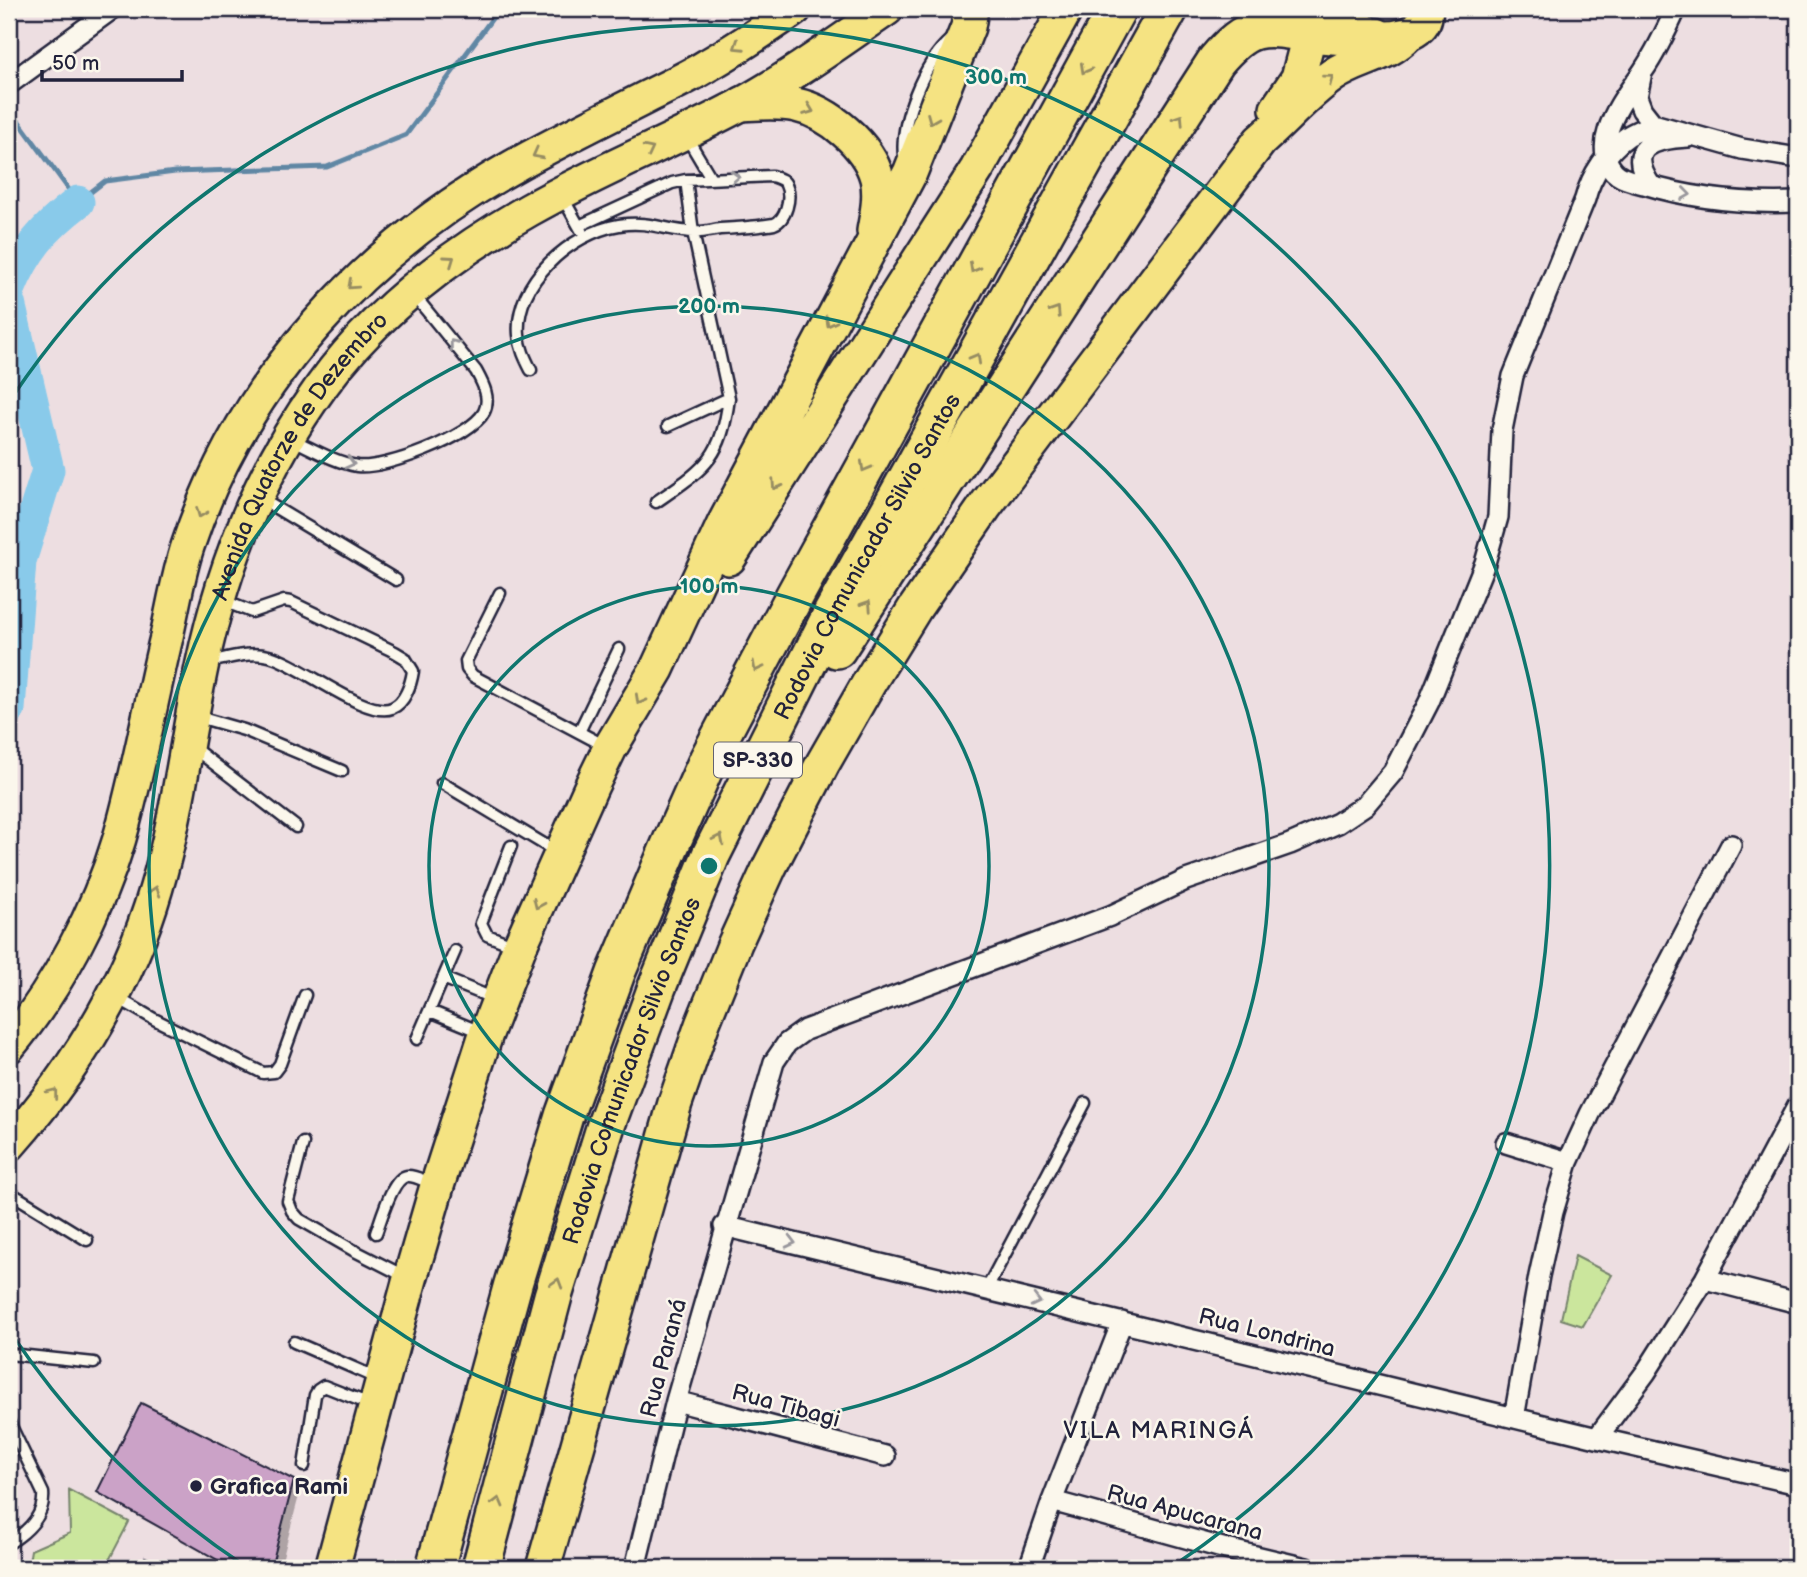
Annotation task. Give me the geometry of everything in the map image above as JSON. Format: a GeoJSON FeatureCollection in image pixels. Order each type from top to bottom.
{"type":"FeatureCollection","features":[{"type":"Feature","properties":{"kind":"highway"},"geometry":{"type":"LineString","coordinates":[[332,1568],[410,1279],[486,1034],[519,948],[610,748],[657,669],[923,257],[977,169],[1066,9]]}},
{"type":"Feature","properties":{"kind":"highway","name":"Rodovia Comunicador Silvio Santos"},"geometry":{"type":"LineString","coordinates":[[435,1568],[513,1284],[564,1116],[616,973],[669,848],[708,760],[789,607],[1117,9]]}},
{"type":"Feature","properties":{"kind":"highway","name":"Rodovia Comunicador Silvio Santos"},"geometry":{"type":"LineString","coordinates":[[481,1568],[553,1296],[606,1125],[711,855],[832,614],[1169,9]]}},
{"type":"Feature","properties":{"kind":"highway"},"geometry":{"type":"LineString","coordinates":[[1340,9],[1359,27],[1403,27]]}},
{"type":"Feature","properties":{"kind":"highway"},"geometry":{"type":"LineString","coordinates":[[657,669],[730,513],[910,173],[969,18]]}},
{"type":"Feature","properties":{"kind":"highway"},"geometry":{"type":"LineString","coordinates":[[769,740],[852,628],[1216,61],[1230,44],[1244,34],[1259,29],[1314,21],[1403,27]]}},
{"type":"Feature","properties":{"kind":"highway"},"geometry":{"type":"LineString","coordinates":[[1260,141],[1269,121],[1298,78],[1314,21]]}},
{"type":"Feature","properties":{"kind":"highway"},"geometry":{"type":"LineString","coordinates":[[548,1564],[594,1386],[675,1103],[702,1025],[770,866],[823,763],[915,608],[986,505],[1260,141],[1333,75],[1352,63],[1386,52],[1399,44],[1403,27]]}},
{"type":"Feature","properties":{"kind":"highway"},"geometry":{"type":"LineString","coordinates":[[742,104],[766,102],[796,105],[819,113],[853,139],[877,177],[879,203],[870,252]]}},
{"type":"Feature","properties":{"kind":"main road","name":"Avenida Quatorze de Dezembro"},"geometry":{"type":"LineString","coordinates":[[9,1046],[45,996],[77,942],[102,887],[132,795],[187,547],[217,474],[274,377],[323,314],[401,240],[446,208],[511,168],[706,67],[795,9]]}},
{"type":"Feature","properties":{"kind":"main road","name":"Avenida Quatorze de Dezembro"},"geometry":{"type":"LineString","coordinates":[[9,1145],[68,1073],[91,1036],[127,967],[156,892],[172,826],[202,663],[232,552],[253,502],[287,437],[322,384],[369,330],[431,274],[477,241],[530,209],[742,104],[887,9]]}},
{"type":"Feature","properties":{"kind":"main road"},"geometry":{"type":"LineString","coordinates":[[253,502],[235,493],[234,483],[274,409],[319,348],[325,333],[323,314]]}},
{"type":"Feature","properties":{"kind":"main road"},"geometry":{"type":"LineString","coordinates":[[187,547],[197,558],[167,669],[192,719]]}},
{"type":"Feature","properties":{"kind":"street"},"geometry":{"type":"LineString","coordinates":[[9,85],[112,9]]}},
{"type":"Feature","properties":{"kind":"street"},"geometry":{"type":"LineString","coordinates":[[1676,9],[1614,117],[1608,133],[1606,158],[1617,175],[1675,192],[1759,204],[1798,202]]}},
{"type":"Feature","properties":{"kind":"street"},"geometry":{"type":"LineString","coordinates":[[1643,70],[1637,97],[1642,110],[1653,124],[1742,149],[1798,158]]}},
{"type":"Feature","properties":{"kind":"street"},"geometry":{"type":"LineString","coordinates":[[1606,158],[1628,136],[1653,124]]}},
{"type":"Feature","properties":{"kind":"street"},"geometry":{"type":"LineString","coordinates":[[1651,186],[1640,166],[1644,149],[1657,141],[1692,137]]}},
{"type":"Feature","properties":{"kind":"street","name":"Rua Paraná"},"geometry":{"type":"LineString","coordinates":[[635,1568],[676,1401],[724,1226],[774,1062],[787,1043],[805,1030],[1110,916],[1186,880],[1290,844],[1338,823],[1365,805],[1393,772],[1429,702],[1485,563],[1498,517],[1502,430],[1513,376],[1586,199],[1589,184],[1606,158]]}},
{"type":"Feature","properties":{"kind":"street"},"geometry":{"type":"LineString","coordinates":[[1586,199],[1617,175]]}},
{"type":"Feature","properties":{"kind":"street"},"geometry":{"type":"LineString","coordinates":[[1514,1418],[1539,1276],[1553,1212],[1568,1162],[1590,1114],[1731,845]]}},
{"type":"Feature","properties":{"kind":"street"},"geometry":{"type":"LineString","coordinates":[[1597,1438],[1646,1372],[1705,1279],[1798,1105]]}},
{"type":"Feature","properties":{"kind":"street"},"geometry":{"type":"LineString","coordinates":[[1506,1143],[1568,1162]]}},
{"type":"Feature","properties":{"kind":"street","name":"Rua Londrina"},"geometry":{"type":"LineString","coordinates":[[724,1226],[1597,1438],[1798,1484]]}},
{"type":"Feature","properties":{"kind":"street"},"geometry":{"type":"LineString","coordinates":[[1705,1279],[1798,1303]]}},
{"type":"Feature","properties":{"kind":"street"},"geometry":{"type":"LineString","coordinates":[[1029,1568],[1052,1501],[1122,1322]]}},
{"type":"Feature","properties":{"kind":"street","name":"Rua Tibagi"},"geometry":{"type":"LineString","coordinates":[[676,1401],[885,1456]]}},
{"type":"Feature","properties":{"kind":"street","name":"Rua Apucarana"},"geometry":{"type":"LineString","coordinates":[[1052,1501],[1224,1559],[1306,1568]]}},
{"type":"Feature","properties":{"kind":"lane"},"geometry":{"type":"LineString","coordinates":[[684,132],[711,178]]}},
{"type":"Feature","properties":{"kind":"lane"},"geometry":{"type":"LineString","coordinates":[[531,370],[521,349],[518,332],[520,313],[530,288],[546,265],[585,237],[610,227],[640,223],[693,232],[774,225],[783,219],[785,214],[787,187],[779,178],[772,176],[686,180],[654,189],[579,226]]}},
{"type":"Feature","properties":{"kind":"lane"},"geometry":{"type":"LineString","coordinates":[[656,502],[701,471],[712,458],[723,432],[729,398],[693,232],[686,180]]}},
{"type":"Feature","properties":{"kind":"lane"},"geometry":{"type":"LineString","coordinates":[[561,194],[585,237]]}},
{"type":"Feature","properties":{"kind":"lane"},"geometry":{"type":"LineString","coordinates":[[287,437],[356,466],[373,466],[392,462],[462,433],[474,424],[484,412],[487,398],[483,383],[411,292]]}},
{"type":"Feature","properties":{"kind":"lane"},"geometry":{"type":"LineString","coordinates":[[668,426],[729,398]]}},
{"type":"Feature","properties":{"kind":"lane"},"geometry":{"type":"LineString","coordinates":[[253,502],[396,580]]}},
{"type":"Feature","properties":{"kind":"lane"},"geometry":{"type":"LineString","coordinates":[[500,593],[466,661],[467,668],[473,676],[610,748]]}},
{"type":"Feature","properties":{"kind":"lane"},"geometry":{"type":"LineString","coordinates":[[202,663],[252,654],[271,656],[285,661],[355,701],[382,710],[397,705],[404,697],[412,678],[413,671],[404,658],[302,606],[284,601],[252,612],[219,599]]}},
{"type":"Feature","properties":{"kind":"lane"},"geometry":{"type":"LineString","coordinates":[[579,732],[619,649]]}},
{"type":"Feature","properties":{"kind":"lane"},"geometry":{"type":"LineString","coordinates":[[192,719],[244,730],[342,771]]}},
{"type":"Feature","properties":{"kind":"lane"},"geometry":{"type":"LineString","coordinates":[[192,719],[223,769],[296,827]]}},
{"type":"Feature","properties":{"kind":"lane"},"geometry":{"type":"LineString","coordinates":[[442,783],[561,854]]}},
{"type":"Feature","properties":{"kind":"lane"},"geometry":{"type":"LineString","coordinates":[[512,846],[481,923],[487,935],[519,948]]}},
{"type":"Feature","properties":{"kind":"lane"},"geometry":{"type":"LineString","coordinates":[[417,1039],[455,951]]}},
{"type":"Feature","properties":{"kind":"lane"},"geometry":{"type":"LineString","coordinates":[[443,978],[498,1000]]}},
{"type":"Feature","properties":{"kind":"lane"},"geometry":{"type":"LineString","coordinates":[[112,995],[263,1073],[274,1072],[280,1064],[305,995]]}},
{"type":"Feature","properties":{"kind":"lane"},"geometry":{"type":"LineString","coordinates":[[430,1011],[486,1034]]}},
{"type":"Feature","properties":{"kind":"lane"},"geometry":{"type":"LineString","coordinates":[[986,1290],[1085,1103]]}},
{"type":"Feature","properties":{"kind":"lane"},"geometry":{"type":"LineString","coordinates":[[303,1143],[288,1201],[292,1211],[299,1219],[353,1251],[410,1279]]}},
{"type":"Feature","properties":{"kind":"lane"},"geometry":{"type":"LineString","coordinates":[[376,1233],[394,1185],[401,1178],[409,1175],[437,1186]]}},
{"type":"Feature","properties":{"kind":"lane"},"geometry":{"type":"LineString","coordinates":[[9,1192],[87,1240]]}},
{"type":"Feature","properties":{"kind":"lane"},"geometry":{"type":"LineString","coordinates":[[294,1342],[379,1393]]}},
{"type":"Feature","properties":{"kind":"lane"},"geometry":{"type":"LineString","coordinates":[[9,1354],[94,1363]]}},
{"type":"Feature","properties":{"kind":"lane"},"geometry":{"type":"LineString","coordinates":[[304,1466],[318,1390],[324,1386],[379,1393]]}},
{"type":"Feature","properties":{"kind":"lane"},"geometry":{"type":"LineString","coordinates":[[9,1422],[43,1493],[44,1502],[38,1517],[9,1543]]}},
{"type":"Feature","properties":{"kind":"green space"},"geometry":{"type":"Polygon","coordinates":[[[1575,1256],[1612,1275],[1583,1326],[1561,1319],[1575,1256]]]}},
{"type":"Feature","properties":{"kind":"green space"},"geometry":{"type":"Polygon","coordinates":[[[69,1490],[129,1522],[105,1568],[28,1568],[31,1550],[70,1533],[69,1490]]]}},
{"type":"Feature","properties":{"kind":"building","name":"Grafica Rami"},"geometry":{"type":"Polygon","coordinates":[[[141,1403],[294,1480],[271,1568],[232,1568],[97,1492],[141,1403]]]}},
{"type":"Feature","properties":{"kind":"building"},"geometry":{"type":"Polygon","coordinates":[[[145,1557],[168,1568],[139,1568],[145,1557]]]}},
{"type":"Feature","properties":{"kind":"waterway"},"geometry":{"type":"LineString","coordinates":[[9,108],[78,202],[105,181],[175,172],[327,167],[406,135],[499,9]]}},
{"type":"Feature","properties":{"kind":"waterway"},"geometry":{"type":"LineString","coordinates":[[9,290],[29,251],[55,221],[78,202]]}},
{"type":"Feature","properties":{"kind":"waterway"},"geometry":{"type":"LineString","coordinates":[[9,303],[48,470],[20,561],[9,709]]}},
{"type":"Feature","properties":{"kind":"place","name":"Grafica Rami"},"geometry":{"type":"Point","coordinates":[196,1486]}},
{"type":"Feature","properties":{"kind":"district","name":"VILA MARINGÁ"},"geometry":{"type":"Point","coordinates":[1159,1430]}}]}
